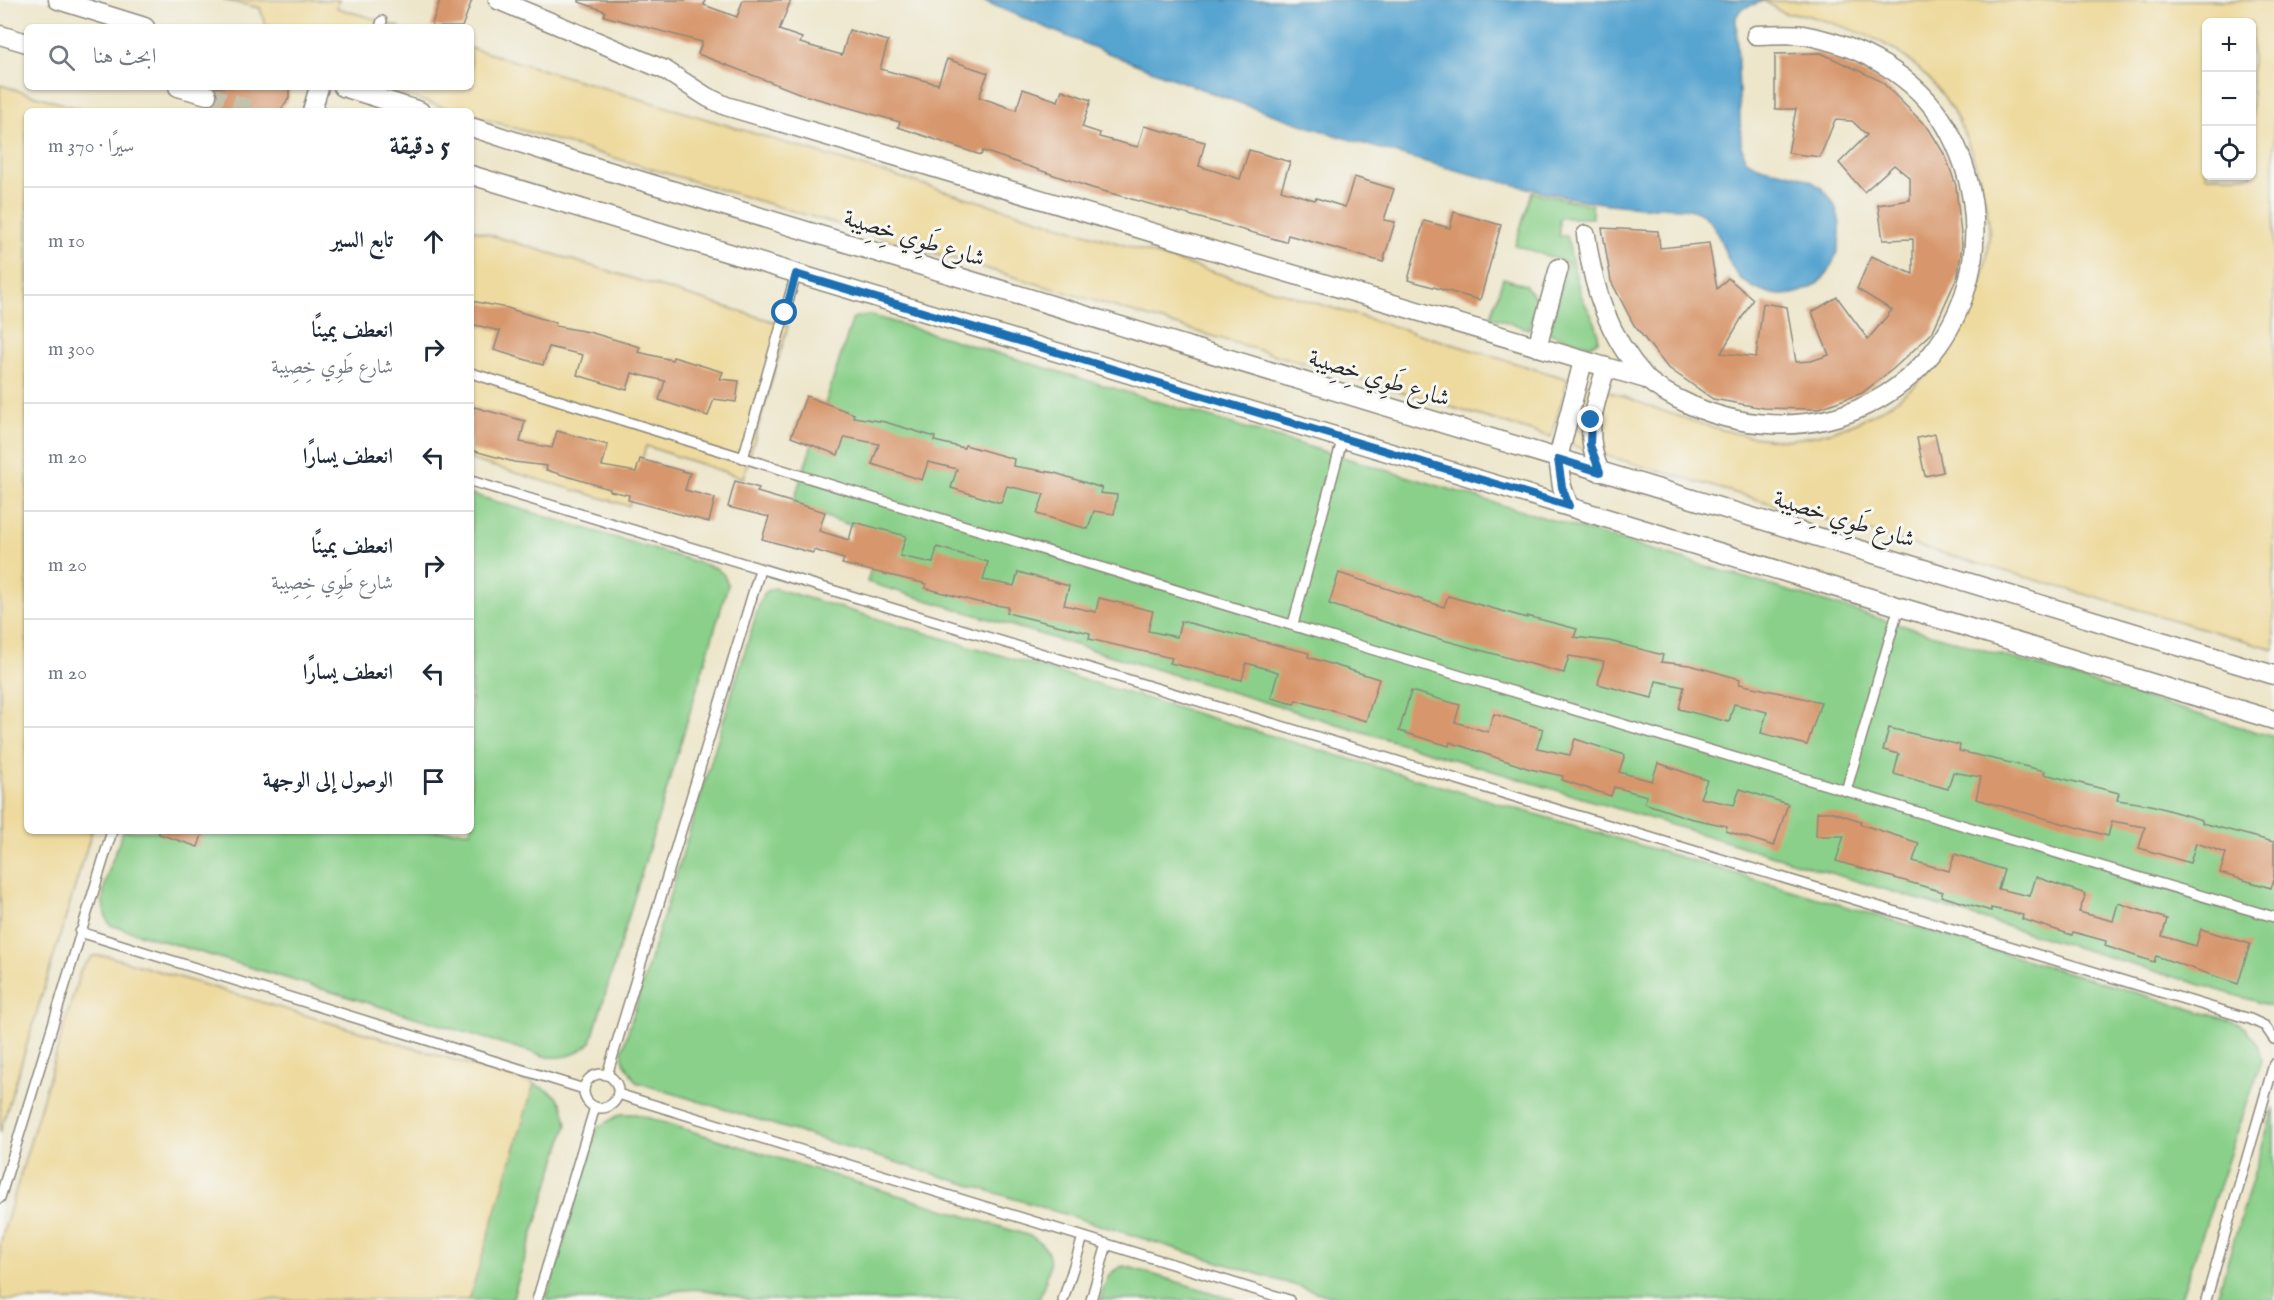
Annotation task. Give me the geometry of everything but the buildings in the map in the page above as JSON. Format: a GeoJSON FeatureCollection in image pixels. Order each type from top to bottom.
{"type":"FeatureCollection","features":[{"type":"Feature","properties":{"kind":"street"},"geometry":{"type":"LineString","coordinates":[[58,0],[135,24]]}},
{"type":"Feature","properties":{"kind":"street"},"geometry":{"type":"LineString","coordinates":[[498,0],[665,69],[698,92],[726,106],[1646,378],[1696,408],[1724,418],[1782,425],[1811,422],[1839,416],[1867,405],[1893,389],[1917,370],[1942,338],[1965,293],[1973,263],[1976,233],[1974,202],[1967,173],[1956,144],[1935,110],[1922,94],[1886,65],[1845,45],[1801,35],[1756,35]]}},
{"type":"Feature","properties":{"kind":"street"},"geometry":{"type":"LineString","coordinates":[[0,35],[24,42]]}},
{"type":"Feature","properties":{"kind":"street"},"geometry":{"type":"LineString","coordinates":[[189,90],[207,95]]}},
{"type":"Feature","properties":{"kind":"street"},"geometry":{"type":"LineString","coordinates":[[313,108],[318,90]]}},
{"type":"Feature","properties":{"kind":"street"},"geometry":{"type":"LineString","coordinates":[[353,90],[410,108]]}},
{"type":"Feature","properties":{"kind":"street","name":"شارع طَوِي خِصِيبة"},"geometry":{"type":"LineString","coordinates":[[474,128],[593,167],[2274,675]]}},
{"type":"Feature","properties":{"kind":"street"},"geometry":{"type":"LineString","coordinates":[[474,176],[2274,720]]}},
{"type":"Feature","properties":{"kind":"street"},"geometry":{"type":"LineString","coordinates":[[1586,235],[1591,274],[1603,312],[1622,347],[1646,378]]}},
{"type":"Feature","properties":{"kind":"street"},"geometry":{"type":"LineString","coordinates":[[1537,346],[1559,268]]}},
{"type":"Feature","properties":{"kind":"street"},"geometry":{"type":"LineString","coordinates":[[1569,506],[1562,487],[1558,459],[1583,361]]}},
{"type":"Feature","properties":{"kind":"street"},"geometry":{"type":"LineString","coordinates":[[1600,472],[1590,445],[1591,420],[1606,367]]}},
{"type":"Feature","properties":{"kind":"lane"},"geometry":{"type":"LineString","coordinates":[[743,458],[796,274]]}},
{"type":"Feature","properties":{"kind":"lane"},"geometry":{"type":"LineString","coordinates":[[474,374],[743,458],[1846,791],[2274,916]]}},
{"type":"Feature","properties":{"kind":"lane"},"geometry":{"type":"LineString","coordinates":[[1293,624],[1343,437]]}},
{"type":"Feature","properties":{"kind":"lane"},"geometry":{"type":"LineString","coordinates":[[474,482],[2250,1019],[2265,1026],[2274,1039]]}},
{"type":"Feature","properties":{"kind":"lane"},"geometry":{"type":"LineString","coordinates":[[607,1075],[760,570]]}},
{"type":"Feature","properties":{"kind":"lane"},"geometry":{"type":"LineString","coordinates":[[1846,791],[1899,606]]}},
{"type":"Feature","properties":{"kind":"lane"},"geometry":{"type":"LineString","coordinates":[[0,1198],[111,834]]}},
{"type":"Feature","properties":{"kind":"lane"},"geometry":{"type":"LineString","coordinates":[[80,933],[584,1089]]}},
{"type":"Feature","properties":{"kind":"lane"},"geometry":{"type":"LineString","coordinates":[[2206,1300],[2274,1064]]}},
{"type":"Feature","properties":{"kind":"lane"},"geometry":{"type":"LineString","coordinates":[[595,1075],[607,1075],[616,1083],[618,1094],[607,1107],[595,1107],[586,1100],[584,1089],[589,1078],[595,1075]]}},
{"type":"Feature","properties":{"kind":"lane"},"geometry":{"type":"LineString","coordinates":[[618,1094],[1289,1300]]}},
{"type":"Feature","properties":{"kind":"lane"},"geometry":{"type":"LineString","coordinates":[[537,1300],[595,1107]]}},
{"type":"Feature","properties":{"kind":"lane"},"geometry":{"type":"LineString","coordinates":[[1063,1300],[1083,1237]]}},
{"type":"Feature","properties":{"kind":"lane"},"geometry":{"type":"LineString","coordinates":[[1091,1300],[1107,1244]]}},
{"type":"Feature","properties":{"kind":"green space"},"geometry":{"type":"Polygon","coordinates":[[[1532,192],[1592,205],[1592,218],[1559,218],[1559,236],[1567,236],[1582,297],[1597,329],[1598,341],[1590,346],[1549,333],[1568,263],[1515,245],[1532,192]]]}},
{"type":"Feature","properties":{"kind":"green space"},"geometry":{"type":"Polygon","coordinates":[[[1503,278],[1525,285],[1538,301],[1529,329],[1491,317],[1503,278]]]}},
{"type":"Feature","properties":{"kind":"green space"},"geometry":{"type":"Polygon","coordinates":[[[870,315],[2274,737],[2274,1007],[867,582],[881,535],[792,506],[853,318],[870,315]]]}},
{"type":"Feature","properties":{"kind":"green space"},"geometry":{"type":"Polygon","coordinates":[[[474,495],[716,568],[724,575],[728,585],[591,1042],[576,1053],[547,1057],[110,925],[103,903],[110,866],[122,834],[474,834],[474,495]]]}},
{"type":"Feature","properties":{"kind":"green space"},"geometry":{"type":"Polygon","coordinates":[[[774,588],[2235,1022],[2254,1038],[2262,1060],[2180,1300],[1342,1300],[636,1082],[624,1062],[622,1051],[760,602],[765,592],[774,588]]]}},
{"type":"Feature","properties":{"kind":"green space"},"geometry":{"type":"Polygon","coordinates":[[[534,1084],[558,1098],[564,1109],[567,1125],[512,1300],[469,1300],[534,1084]]]}},
{"type":"Feature","properties":{"kind":"green space"},"geometry":{"type":"Polygon","coordinates":[[[2274,1107],[2274,1300],[2216,1300],[2274,1107]]]}},
{"type":"Feature","properties":{"kind":"green space"},"geometry":{"type":"Polygon","coordinates":[[[621,1114],[636,1114],[1030,1236],[1040,1242],[1049,1256],[1050,1264],[1039,1300],[749,1300],[723,1293],[685,1290],[673,1291],[647,1300],[546,1300],[598,1127],[621,1114]]]}},
{"type":"Feature","properties":{"kind":"green space"},"geometry":{"type":"Polygon","coordinates":[[[1123,1266],[1236,1300],[1100,1300],[1110,1275],[1123,1266]]]}},
{"type":"Feature","properties":{"kind":"sand"},"geometry":{"type":"Polygon","coordinates":[[[223,0],[339,0],[337,8],[391,24],[265,24],[260,8],[223,0]]]}},
{"type":"Feature","properties":{"kind":"sand"},"geometry":{"type":"Polygon","coordinates":[[[2274,0],[2274,649],[1573,446],[1569,433],[1585,383],[1689,420],[1745,435],[1771,439],[1794,439],[1832,431],[1868,417],[1900,397],[1928,372],[1952,343],[1971,311],[1983,275],[1989,237],[1988,220],[1982,186],[1969,147],[1960,124],[1947,102],[1918,68],[1889,47],[1842,26],[1806,15],[1787,14],[1765,1],[2274,0]]]}},
{"type":"Feature","properties":{"kind":"sand"},"geometry":{"type":"Polygon","coordinates":[[[474,49],[1568,379],[1551,437],[474,116],[474,108],[447,108],[386,90],[474,90],[474,49]]]}},
{"type":"Feature","properties":{"kind":"sand"},"geometry":{"type":"Polygon","coordinates":[[[0,85],[76,108],[24,108],[24,834],[91,834],[0,1133],[0,85]]]}},
{"type":"Feature","properties":{"kind":"sand"},"geometry":{"type":"Polygon","coordinates":[[[474,230],[788,326],[743,478],[646,446],[629,506],[474,461],[474,230]]]}},
{"type":"Feature","properties":{"kind":"sand"},"geometry":{"type":"Polygon","coordinates":[[[93,956],[108,956],[534,1084],[469,1300],[0,1300],[0,1244],[81,969],[93,956]]]}},
{"type":"Feature","properties":{"kind":"water"},"geometry":{"type":"Polygon","coordinates":[[[982,0],[1766,0],[1741,9],[1736,17],[1741,142],[1745,159],[1759,166],[1795,174],[1816,185],[1827,194],[1839,218],[1840,232],[1834,260],[1823,279],[1810,288],[1788,295],[1773,294],[1753,287],[1739,277],[1713,225],[1703,215],[1689,209],[1614,205],[1589,201],[1497,181],[1346,139],[1199,88],[982,0]]]}},
{"type":"Feature","properties":{"kind":"tunnel"},"geometry":{"type":"LineString","coordinates":[[207,95],[248,108]]}},
{"type":"Feature","properties":{"kind":"route"},"geometry":{"type":"LineString","coordinates":[[785,313],[796,274],[1569,506],[1559,475],[1558,459],[1600,472],[1590,445],[1591,420]]}}]}
